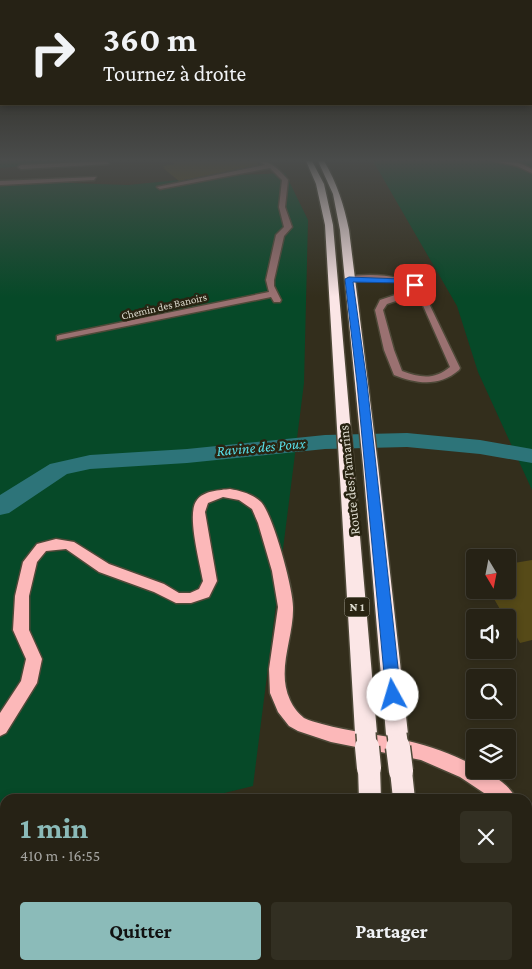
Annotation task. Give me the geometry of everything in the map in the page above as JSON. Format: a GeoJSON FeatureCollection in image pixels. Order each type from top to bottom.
{"type":"FeatureCollection","features":[{"type":"Feature","properties":{"kind":"highway","name":"Route des Tamarins"},"geometry":{"type":"LineString","coordinates":[[326,206],[329,225],[370,794]]}},
{"type":"Feature","properties":{"kind":"highway","name":"Route des Tamarins"},"geometry":{"type":"LineString","coordinates":[[340,206],[362,383],[403,794]]}},
{"type":"Feature","properties":{"kind":"main road"},"geometry":{"type":"LineString","coordinates":[[0,728],[29,683],[34,659],[21,630],[22,596],[30,562],[36,553],[42,547],[56,544],[68,545],[104,568],[159,588],[176,598],[191,598],[204,593],[210,581],[198,512],[202,501],[214,494],[231,492],[245,498],[258,507],[281,571],[287,606],[280,639],[277,684],[283,703],[298,724],[339,738],[421,752],[454,764],[499,794]]}},
{"type":"Feature","properties":{"kind":"street","name":"Chemin des Banoirs"},"geometry":{"type":"LineString","coordinates":[[60,338],[103,331],[207,307],[275,298],[270,286],[273,262],[280,235],[288,227],[282,206]]}},
{"type":"Feature","properties":{"kind":"street"},"geometry":{"type":"LineString","coordinates":[[349,279],[401,281],[415,285],[422,293],[455,368],[447,376],[431,381],[414,380],[398,373],[389,350],[379,310],[383,302],[395,298],[412,297],[424,299]]}},
{"type":"Feature","properties":{"kind":"green space"},"geometry":{"type":"Polygon","coordinates":[[[0,206],[301,206],[308,220],[304,383],[253,786],[220,794],[0,794],[0,206]]]}},
{"type":"Feature","properties":{"kind":"green space"},"geometry":{"type":"Polygon","coordinates":[[[399,206],[532,206],[532,490],[478,372],[457,306],[399,206]]]}},
{"type":"Feature","properties":{"kind":"building"},"geometry":{"type":"Polygon","coordinates":[[[532,560],[532,640],[520,643],[516,636],[516,609],[500,609],[494,599],[516,599],[516,563],[532,560]]]}},
{"type":"Feature","properties":{"kind":"waterway","name":"Ravine des Poux"},"geometry":{"type":"LineString","coordinates":[[0,507],[59,469],[90,462],[187,456],[325,442],[407,440],[480,447],[532,456]]}},
{"type":"Feature","properties":{"kind":"route"},"geometry":{"type":"LineString","coordinates":[[393,695],[362,383],[349,279],[401,281],[415,285]]}}]}
